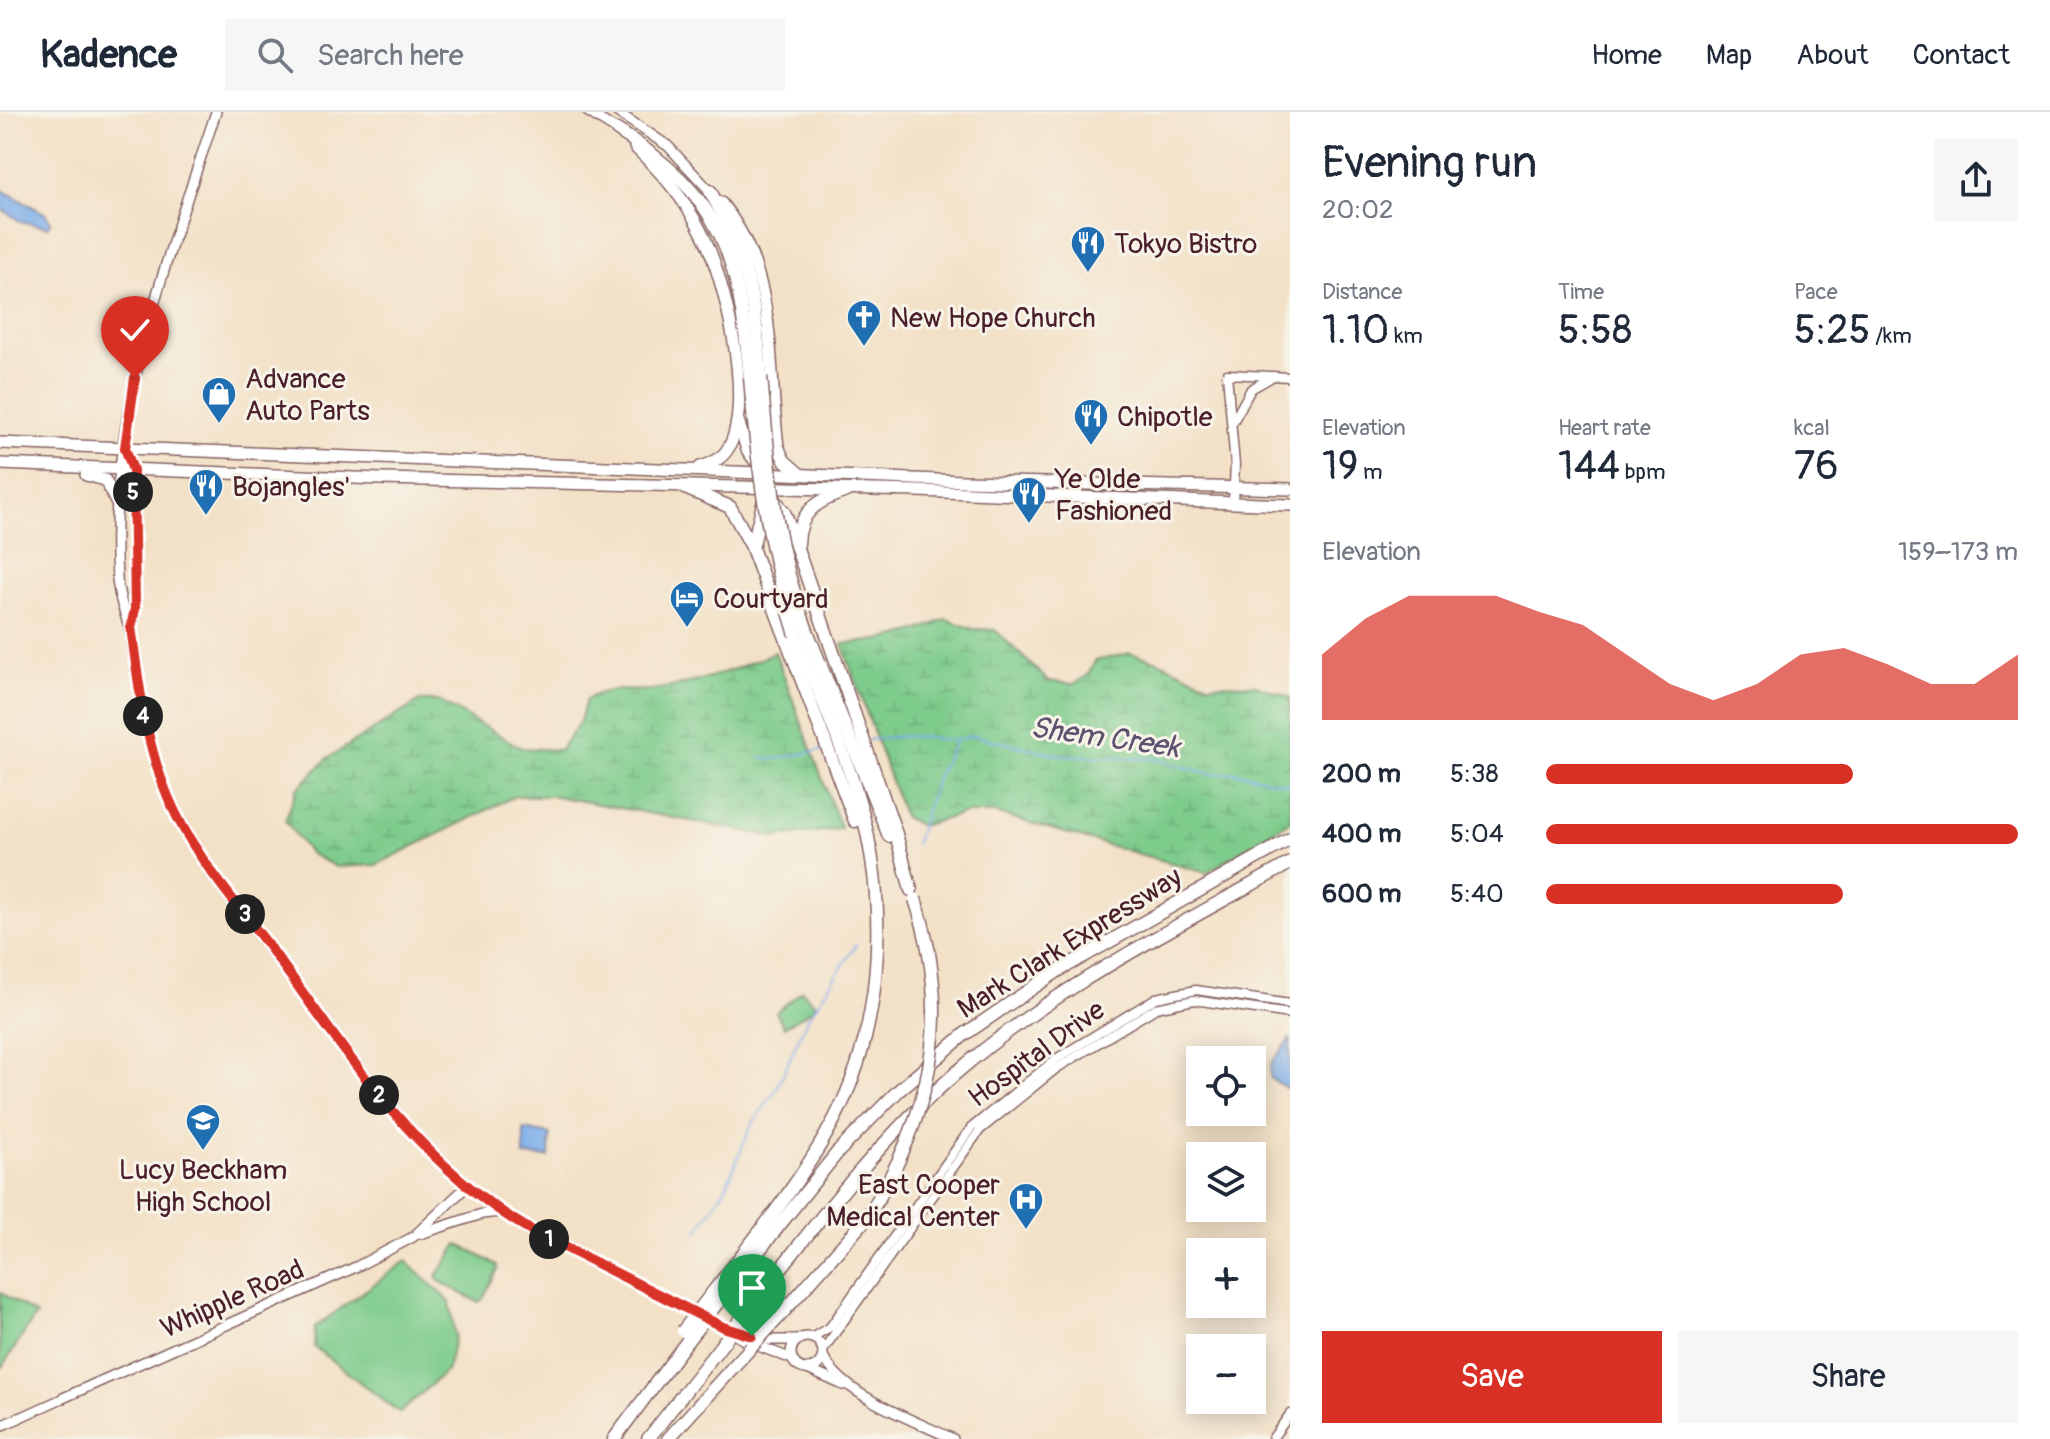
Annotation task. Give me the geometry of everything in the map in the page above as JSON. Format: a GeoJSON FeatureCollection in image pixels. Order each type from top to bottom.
{"type":"FeatureCollection","features":[{"type":"Feature","properties":{"kind":"highway"},"geometry":{"type":"LineString","coordinates":[[617,130],[684,200],[714,259],[734,340],[736,416],[728,449],[717,460],[691,470]]}},
{"type":"Feature","properties":{"kind":"highway"},"geometry":{"type":"LineString","coordinates":[[617,130],[645,147],[686,184],[723,235],[742,300],[756,377]]}},
{"type":"Feature","properties":{"kind":"highway"},"geometry":{"type":"LineString","coordinates":[[710,191],[737,242],[749,274],[756,377],[772,510],[801,633],[854,784],[875,898],[875,976],[867,1026],[852,1079],[831,1126],[796,1183],[721,1290]]}},
{"type":"Feature","properties":{"kind":"highway"},"geometry":{"type":"LineString","coordinates":[[710,191],[736,224],[761,280],[770,335],[777,435],[784,460],[800,474]]}},
{"type":"Feature","properties":{"kind":"highway"},"geometry":{"type":"LineString","coordinates":[[736,416],[747,450],[763,472],[766,489],[752,548]]}},
{"type":"Feature","properties":{"kind":"highway"},"geometry":{"type":"LineString","coordinates":[[763,472],[777,435]]}},
{"type":"Feature","properties":{"kind":"highway"},"geometry":{"type":"LineString","coordinates":[[0,443],[800,474],[1290,489]]}},
{"type":"Feature","properties":{"kind":"highway"},"geometry":{"type":"LineString","coordinates":[[0,464],[1290,505]]}},
{"type":"Feature","properties":{"kind":"highway"},"geometry":{"type":"LineString","coordinates":[[56,467],[64,473],[101,477],[117,504]]}},
{"type":"Feature","properties":{"kind":"highway"},"geometry":{"type":"LineString","coordinates":[[685,488],[730,507],[752,548],[869,857]]}},
{"type":"Feature","properties":{"kind":"highway"},"geometry":{"type":"LineString","coordinates":[[668,1439],[866,1219],[894,1176],[913,1131],[928,1079],[935,1022],[934,972],[896,834],[782,508],[766,489]]}},
{"type":"Feature","properties":{"kind":"highway"},"geometry":{"type":"LineString","coordinates":[[798,551],[801,523],[810,508],[846,491]]}},
{"type":"Feature","properties":{"kind":"highway"},"geometry":{"type":"LineString","coordinates":[[801,633],[913,894]]}},
{"type":"Feature","properties":{"kind":"highway","name":"Mark Clark Expressway"},"geometry":{"type":"LineString","coordinates":[[614,1439],[721,1290],[837,1153],[898,1091],[965,1034],[1056,972],[1290,839]]}},
{"type":"Feature","properties":{"kind":"highway","name":"Mark Clark Expressway"},"geometry":{"type":"LineString","coordinates":[[648,1439],[859,1171],[957,1072],[1066,990],[1290,863]]}},
{"type":"Feature","properties":{"kind":"highway"},"geometry":{"type":"LineString","coordinates":[[1172,930],[1290,872]]}},
{"type":"Feature","properties":{"kind":"main road"},"geometry":{"type":"LineString","coordinates":[[216,112],[137,368],[125,448],[117,470],[117,580],[122,609],[131,627],[151,749],[184,830],[391,1111],[428,1152],[466,1187],[500,1212],[748,1342],[792,1359],[953,1439]]}},
{"type":"Feature","properties":{"kind":"main road"},"geometry":{"type":"LineString","coordinates":[[588,112],[617,130]]}},
{"type":"Feature","properties":{"kind":"main road"},"geometry":{"type":"LineString","coordinates":[[617,112],[668,146],[710,191]]}},
{"type":"Feature","properties":{"kind":"main road"},"geometry":{"type":"LineString","coordinates":[[125,448],[133,470],[135,609],[131,627]]}},
{"type":"Feature","properties":{"kind":"main road","name":"Whipple Road"},"geometry":{"type":"LineString","coordinates":[[63,1398],[358,1266],[413,1237],[466,1187]]}},
{"type":"Feature","properties":{"kind":"main road"},"geometry":{"type":"LineString","coordinates":[[413,1237],[482,1214],[500,1212]]}},
{"type":"Feature","properties":{"kind":"main road"},"geometry":{"type":"LineString","coordinates":[[723,1327],[767,1340],[811,1338],[830,1369],[850,1387]]}},
{"type":"Feature","properties":{"kind":"main road"},"geometry":{"type":"LineString","coordinates":[[792,1359],[793,1346],[799,1340]]}},
{"type":"Feature","properties":{"kind":"main road"},"geometry":{"type":"LineString","coordinates":[[807,1369],[818,1366],[823,1353]]}},
{"type":"Feature","properties":{"kind":"main road","name":"Whipple Road"},"geometry":{"type":"LineString","coordinates":[[0,1426],[19,1418]]}},
{"type":"Feature","properties":{"kind":"street"},"geometry":{"type":"LineString","coordinates":[[1233,502],[1227,374],[1290,377]]}},
{"type":"Feature","properties":{"kind":"street"},"geometry":{"type":"LineString","coordinates":[[1231,427],[1245,396],[1273,376]]}},
{"type":"Feature","properties":{"kind":"street","name":"Hospital Drive"},"geometry":{"type":"LineString","coordinates":[[811,1338],[830,1327],[971,1128],[1056,1059],[1156,998],[1196,990],[1290,1004]]}},
{"type":"Feature","properties":{"kind":"street","name":"Hospital Drive"},"geometry":{"type":"LineString","coordinates":[[823,1353],[980,1130],[1057,1068],[1156,1008],[1194,1000],[1290,1014]]}},
{"type":"Feature","properties":{"kind":"street","name":"Whipple Road"},"geometry":{"type":"LineString","coordinates":[[19,1418],[63,1398]]}},
{"type":"Feature","properties":{"kind":"street"},"geometry":{"type":"LineString","coordinates":[[1272,1439],[1290,1414]]}},
{"type":"Feature","properties":{"kind":"green space"},"geometry":{"type":"Polygon","coordinates":[[[946,619],[973,629],[995,630],[1048,681],[1074,684],[1088,675],[1095,661],[1130,653],[1158,661],[1208,684],[1255,685],[1290,697],[1290,821],[1206,873],[995,813],[965,813],[921,826],[904,817],[842,644],[895,637],[946,619]]]}},
{"type":"Feature","properties":{"kind":"green space"},"geometry":{"type":"Polygon","coordinates":[[[775,652],[841,829],[777,837],[555,796],[515,796],[376,865],[336,867],[309,853],[285,820],[297,789],[328,758],[420,701],[439,701],[522,748],[560,750],[580,721],[586,700],[595,695],[682,685],[775,652]]]}},
{"type":"Feature","properties":{"kind":"green space"},"geometry":{"type":"Polygon","coordinates":[[[802,991],[815,1004],[814,1008],[784,1027],[776,1012],[802,991]]]}},
{"type":"Feature","properties":{"kind":"green space"},"geometry":{"type":"Polygon","coordinates":[[[458,1244],[497,1265],[498,1269],[478,1302],[439,1281],[437,1276],[458,1244]]]}},
{"type":"Feature","properties":{"kind":"green space"},"geometry":{"type":"Polygon","coordinates":[[[406,1261],[450,1302],[455,1336],[447,1370],[400,1413],[314,1347],[315,1327],[406,1261]]]}},
{"type":"Feature","properties":{"kind":"green space"},"geometry":{"type":"Polygon","coordinates":[[[0,1292],[36,1315],[2,1367],[0,1365],[0,1292]]]}},
{"type":"Feature","properties":{"kind":"water"},"geometry":{"type":"Polygon","coordinates":[[[0,189],[46,214],[51,222],[48,227],[20,221],[0,208],[0,189]]]}},
{"type":"Feature","properties":{"kind":"water"},"geometry":{"type":"Polygon","coordinates":[[[1290,1038],[1290,1090],[1271,1079],[1270,1072],[1273,1061],[1290,1038]]]}},
{"type":"Feature","properties":{"kind":"water"},"geometry":{"type":"Polygon","coordinates":[[[524,1129],[550,1134],[549,1157],[524,1156],[524,1129]]]}},
{"type":"Feature","properties":{"kind":"waterway","name":"Shem Creek"},"geometry":{"type":"LineString","coordinates":[[868,740],[905,736],[955,740],[973,736],[1060,755],[1154,759],[1211,774],[1239,773],[1290,785]]}},
{"type":"Feature","properties":{"kind":"waterway"},"geometry":{"type":"LineString","coordinates":[[915,845],[936,779],[955,742]]}},
{"type":"Feature","properties":{"kind":"waterway","name":"Shem Creek"},"geometry":{"type":"LineString","coordinates":[[761,757],[775,759],[823,750]]}},
{"type":"Feature","properties":{"kind":"waterway"},"geometry":{"type":"LineString","coordinates":[[697,1232],[726,1187],[751,1126],[777,1088],[806,1021],[856,945]]}},
{"type":"Feature","properties":{"kind":"place","name":"Tokyo Bistro"},"geometry":{"type":"Point","coordinates":[1088,274]}},
{"type":"Feature","properties":{"kind":"place","name":"New Hope Church"},"geometry":{"type":"Point","coordinates":[864,348]}},
{"type":"Feature","properties":{"kind":"place","name":"Advance Auto Parts"},"geometry":{"type":"Point","coordinates":[219,425]}},
{"type":"Feature","properties":{"kind":"place","name":"Chipotle"},"geometry":{"type":"Point","coordinates":[1091,447]}},
{"type":"Feature","properties":{"kind":"place","name":"Bojangles'"},"geometry":{"type":"Point","coordinates":[206,517]}},
{"type":"Feature","properties":{"kind":"place","name":"Ye Olde Fashioned"},"geometry":{"type":"Point","coordinates":[1029,525]}},
{"type":"Feature","properties":{"kind":"place","name":"Courtyard"},"geometry":{"type":"Point","coordinates":[687,629]}},
{"type":"Feature","properties":{"kind":"place","name":"Lucy Beckham High School"},"geometry":{"type":"Point","coordinates":[203,1152]}},
{"type":"Feature","properties":{"kind":"place","name":"East Cooper Medical Center"},"geometry":{"type":"Point","coordinates":[1026,1231]}},
{"type":"Feature","properties":{"kind":"route"},"geometry":{"type":"LineString","coordinates":[[135,378],[125,448],[133,470],[132,572],[135,609],[131,627],[151,749],[156,768],[184,830],[391,1111],[428,1152],[466,1187],[529,1229],[723,1327],[752,1336]]}}]}
